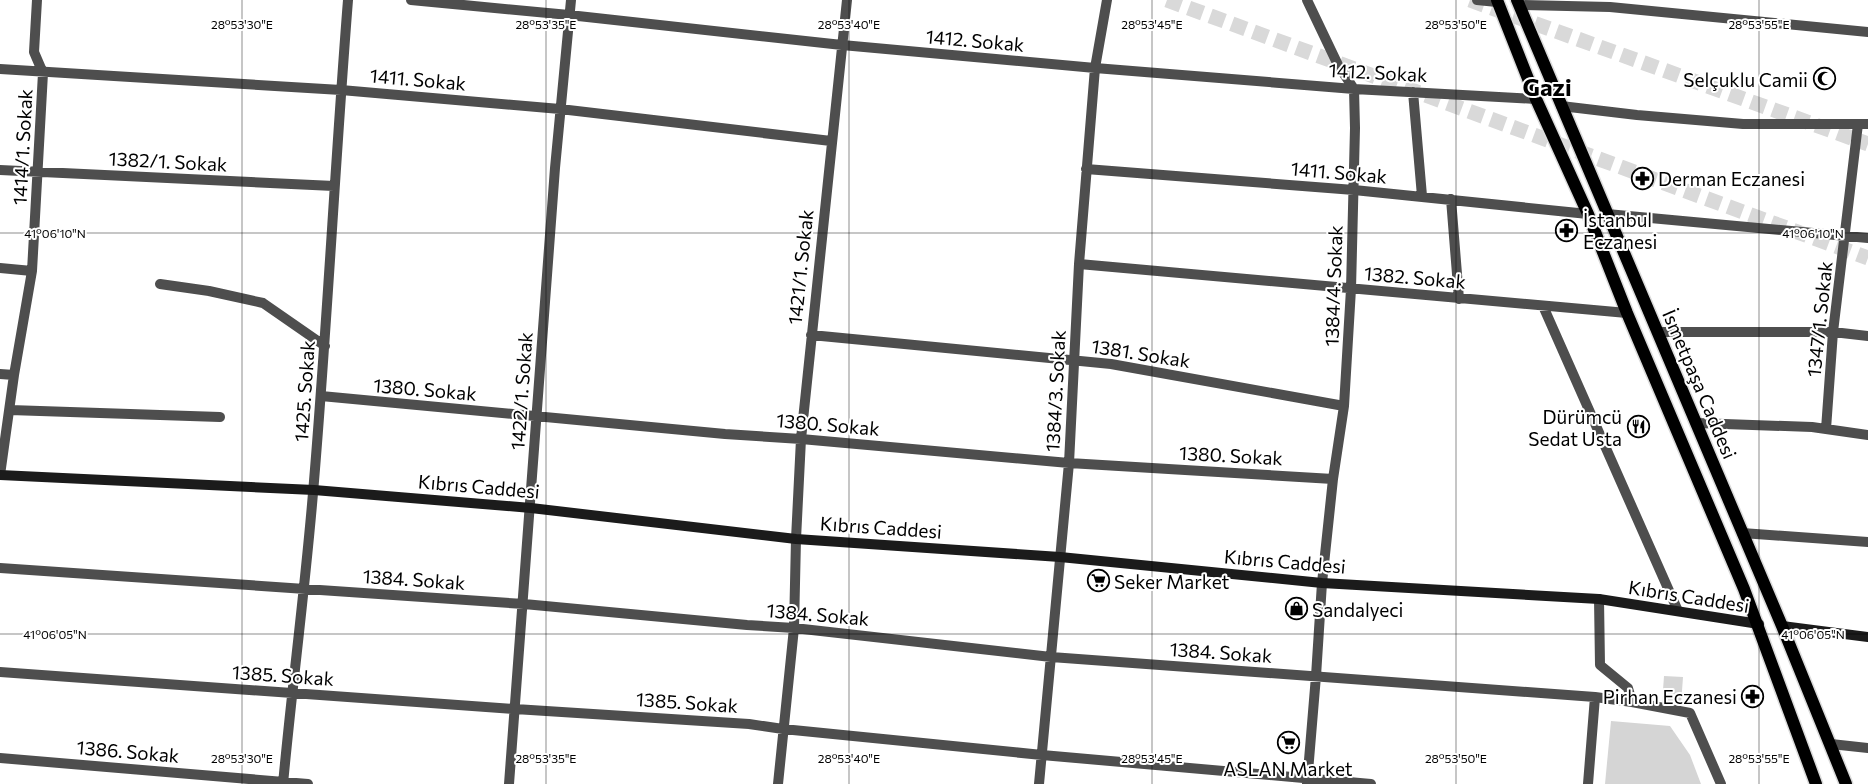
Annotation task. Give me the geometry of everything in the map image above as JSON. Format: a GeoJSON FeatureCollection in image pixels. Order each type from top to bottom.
{"type":"FeatureCollection","features":[{"type":"Feature","properties":{"kind":"main road"},"geometry":{"type":"LineString","coordinates":[[1497,1],[1518,2]]}},
{"type":"Feature","properties":{"kind":"main road","name":"İsmetpaşa Caddesi"},"geometry":{"type":"LineString","coordinates":[[1497,1],[1536,99],[1588,214],[1627,313],[1759,624],[1816,784]]}},
{"type":"Feature","properties":{"kind":"main road","name":"İsmetpaşa Caddesi"},"geometry":{"type":"LineString","coordinates":[[1518,2],[1659,332],[1846,784]]}},
{"type":"Feature","properties":{"kind":"main road"},"geometry":{"type":"LineString","coordinates":[[1588,214],[1607,214]]}},
{"type":"Feature","properties":{"kind":"main road","name":"Kıbrıs Caddesi"},"geometry":{"type":"LineString","coordinates":[[0,475],[314,490],[531,508],[796,539],[1060,557],[1322,583],[1599,599],[1759,624]]}},
{"type":"Feature","properties":{"kind":"main road"},"geometry":{"type":"LineString","coordinates":[[1759,624],[1868,637]]}},
{"type":"Feature","properties":{"kind":"street","name":"1414/1. Sokak"},"geometry":{"type":"LineString","coordinates":[[0,475],[14,375],[32,271],[43,73],[34,52],[38,0]]}},
{"type":"Feature","properties":{"kind":"street","name":"1425. Sokak"},"geometry":{"type":"LineString","coordinates":[[283,783],[314,490],[330,283],[334,186],[348,0]]}},
{"type":"Feature","properties":{"kind":"street","name":"1412. Sokak"},"geometry":{"type":"LineString","coordinates":[[412,0],[842,45],[1095,68],[1354,89],[1536,99]]}},
{"type":"Feature","properties":{"kind":"street","name":"1422/1. Sokak"},"geometry":{"type":"LineString","coordinates":[[510,784],[536,417],[570,0]]}},
{"type":"Feature","properties":{"kind":"street","name":"1421/1. Sokak"},"geometry":{"type":"LineString","coordinates":[[778,784],[794,628],[800,439],[847,0]]}},
{"type":"Feature","properties":{"kind":"street","name":"1384/3. Sokak"},"geometry":{"type":"LineString","coordinates":[[1039,784],[1069,463],[1079,264],[1086,169],[1095,68],[1107,0]]}},
{"type":"Feature","properties":{"kind":"street"},"geometry":{"type":"LineString","coordinates":[[1307,0],[1338,66],[1354,89]]}},
{"type":"Feature","properties":{"kind":"street"},"geometry":{"type":"LineString","coordinates":[[1477,0],[1497,1]]}},
{"type":"Feature","properties":{"kind":"street"},"geometry":{"type":"LineString","coordinates":[[1518,2],[1610,6],[1868,32]]}},
{"type":"Feature","properties":{"kind":"street","name":"1411. Sokak"},"geometry":{"type":"LineString","coordinates":[[0,69],[341,90],[560,109],[831,141]]}},
{"type":"Feature","properties":{"kind":"street","name":"1384/4. Sokak"},"geometry":{"type":"LineString","coordinates":[[1307,782],[1322,583],[1333,479],[1344,406],[1351,289],[1355,128],[1354,89]]}},
{"type":"Feature","properties":{"kind":"street"},"geometry":{"type":"LineString","coordinates":[[1413,92],[1422,196]]}},
{"type":"Feature","properties":{"kind":"street"},"geometry":{"type":"LineString","coordinates":[[1561,106],[1743,124],[1863,124]]}},
{"type":"Feature","properties":{"kind":"street","name":"1347/1. Sokak"},"geometry":{"type":"LineString","coordinates":[[1826,429],[1833,332],[1845,237],[1863,124]]}},
{"type":"Feature","properties":{"kind":"street","name":"1411. Sokak"},"geometry":{"type":"LineString","coordinates":[[1086,169],[1422,196],[1588,214]]}},
{"type":"Feature","properties":{"kind":"street","name":"1382/1. Sokak"},"geometry":{"type":"LineString","coordinates":[[0,170],[334,186]]}},
{"type":"Feature","properties":{"kind":"street"},"geometry":{"type":"LineString","coordinates":[[1451,199],[1459,299]]}},
{"type":"Feature","properties":{"kind":"street"},"geometry":{"type":"LineString","coordinates":[[1607,214],[1868,238]]}},
{"type":"Feature","properties":{"kind":"street","name":"1382. Sokak"},"geometry":{"type":"LineString","coordinates":[[1079,264],[1627,313]]}},
{"type":"Feature","properties":{"kind":"street"},"geometry":{"type":"LineString","coordinates":[[0,268],[32,271]]}},
{"type":"Feature","properties":{"kind":"street"},"geometry":{"type":"LineString","coordinates":[[160,284],[209,291],[263,303],[325,346]]}},
{"type":"Feature","properties":{"kind":"street"},"geometry":{"type":"LineString","coordinates":[[1543,306],[1678,611]]}},
{"type":"Feature","properties":{"kind":"street"},"geometry":{"type":"LineString","coordinates":[[1659,332],[1833,332],[1868,336]]}},
{"type":"Feature","properties":{"kind":"street","name":"1381. Sokak"},"geometry":{"type":"LineString","coordinates":[[811,335],[1111,364],[1344,406]]}},
{"type":"Feature","properties":{"kind":"street"},"geometry":{"type":"LineString","coordinates":[[0,374],[14,375]]}},
{"type":"Feature","properties":{"kind":"street","name":"1380. Sokak"},"geometry":{"type":"LineString","coordinates":[[320,396],[725,434],[1069,463],[1333,479]]}},
{"type":"Feature","properties":{"kind":"street"},"geometry":{"type":"LineString","coordinates":[[10,410],[220,417]]}},
{"type":"Feature","properties":{"kind":"street"},"geometry":{"type":"LineString","coordinates":[[1697,423],[1812,427],[1868,435]]}},
{"type":"Feature","properties":{"kind":"street"},"geometry":{"type":"LineString","coordinates":[[1742,533],[1868,542]]}},
{"type":"Feature","properties":{"kind":"street","name":"1384. Sokak"},"geometry":{"type":"LineString","coordinates":[[0,568],[524,604],[794,628],[1051,657],[1595,697],[1690,713],[1721,784]]}},
{"type":"Feature","properties":{"kind":"street"},"geometry":{"type":"LineString","coordinates":[[1599,599],[1600,664],[1628,688],[1632,702]]}},
{"type":"Feature","properties":{"kind":"street","name":"1385. Sokak"},"geometry":{"type":"LineString","coordinates":[[0,672],[749,724],[1307,782],[1371,784]]}},
{"type":"Feature","properties":{"kind":"street"},"geometry":{"type":"LineString","coordinates":[[1588,784],[1595,697]]}},
{"type":"Feature","properties":{"kind":"street"},"geometry":{"type":"LineString","coordinates":[[1831,744],[1868,748]]}},
{"type":"Feature","properties":{"kind":"street","name":"1386. Sokak"},"geometry":{"type":"LineString","coordinates":[[0,758],[308,784]]}},
{"type":"Feature","properties":{"kind":"shaded area"},"geometry":{"type":"Polygon","coordinates":[[[1664,676],[1683,677],[1681,705],[1662,704],[1664,676]]]}},
{"type":"Feature","properties":{"kind":"shaded area"},"geometry":{"type":"Polygon","coordinates":[[[1611,721],[1670,726],[1690,755],[1701,784],[1605,784],[1611,721]]]}},
{"type":"Feature","properties":{"kind":"tunnel"},"geometry":{"type":"LineString","coordinates":[[1167,0],[1868,258]]}},
{"type":"Feature","properties":{"kind":"tunnel"},"geometry":{"type":"LineString","coordinates":[[1470,0],[1868,144]]}},
{"type":"Feature","properties":{"kind":"place","name":"Selçuklu Camii"},"geometry":{"type":"Point","coordinates":[1824,79]}},
{"type":"Feature","properties":{"kind":"place","name":"Derman Eczanesi"},"geometry":{"type":"Point","coordinates":[1642,178]}},
{"type":"Feature","properties":{"kind":"place","name":"İstanbul Eczanesi"},"geometry":{"type":"Point","coordinates":[1567,230]}},
{"type":"Feature","properties":{"kind":"place","name":"Dürümcü Sedat Usta"},"geometry":{"type":"Point","coordinates":[1638,427]}},
{"type":"Feature","properties":{"kind":"place","name":"Seker Market"},"geometry":{"type":"Point","coordinates":[1098,581]}},
{"type":"Feature","properties":{"kind":"place","name":"Sandalyeci"},"geometry":{"type":"Point","coordinates":[1296,609]}},
{"type":"Feature","properties":{"kind":"place","name":"Pirhan Eczanesi"},"geometry":{"type":"Point","coordinates":[1753,696]}},
{"type":"Feature","properties":{"kind":"place","name":"ASLAN Market"},"geometry":{"type":"Point","coordinates":[1288,742]}},
{"type":"Feature","properties":{"kind":"district","name":"Gazi"},"geometry":{"type":"Point","coordinates":[1547,86]}}]}
